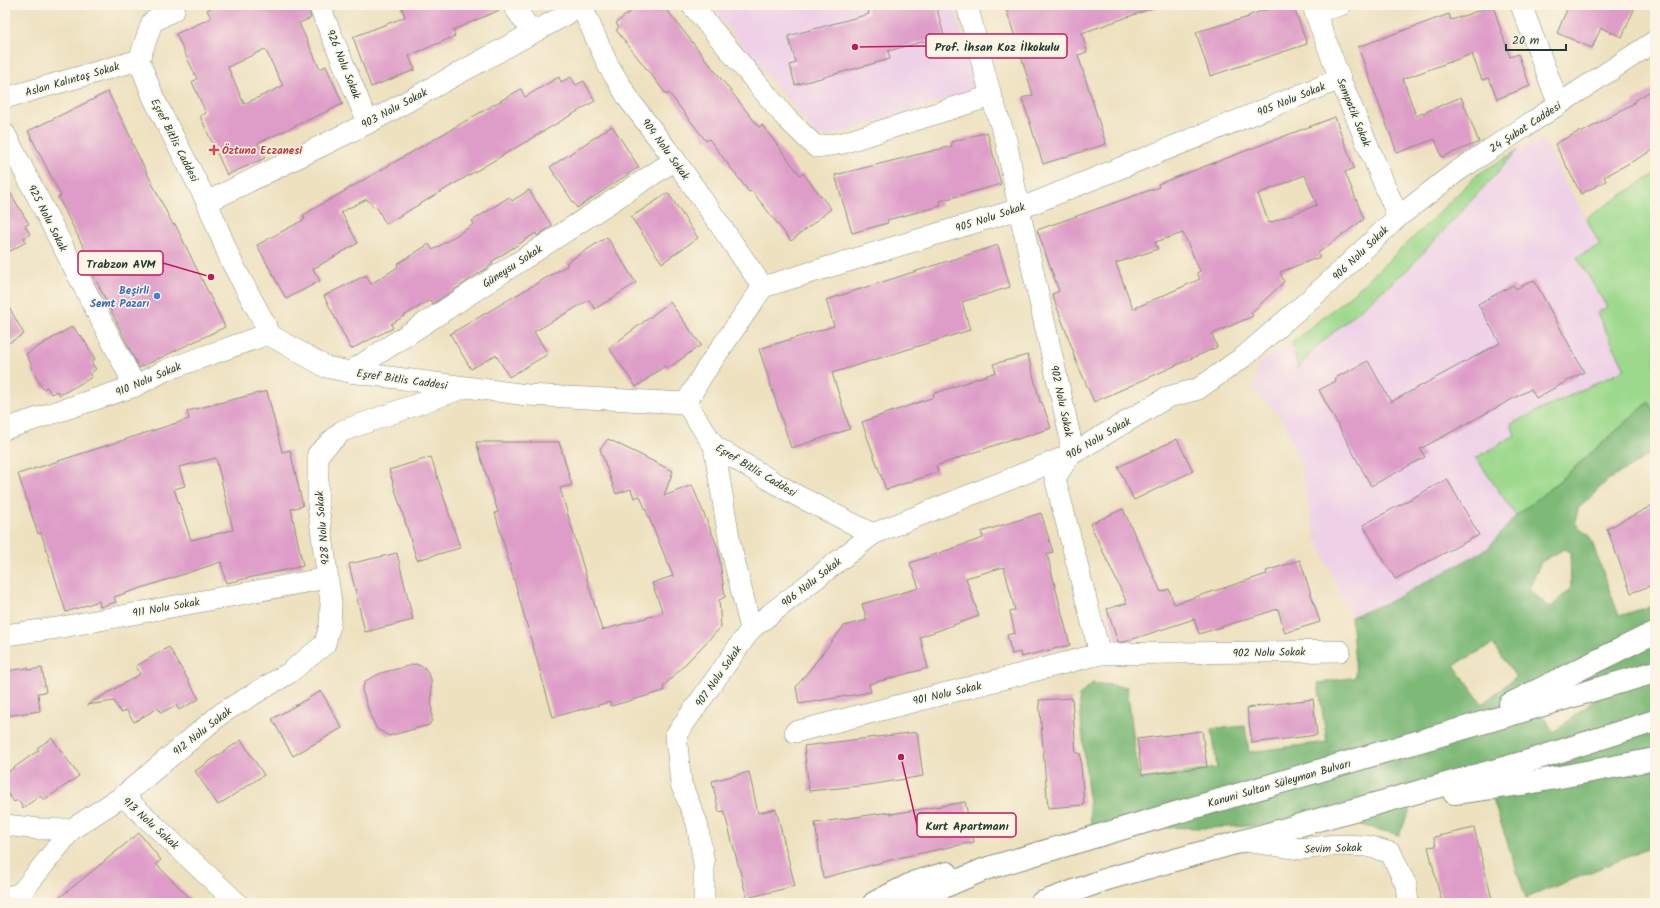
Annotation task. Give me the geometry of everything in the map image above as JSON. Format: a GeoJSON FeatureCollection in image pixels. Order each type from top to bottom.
{"type":"FeatureCollection","features":[{"type":"Feature","properties":{"kind":"main road"},"geometry":{"type":"LineString","coordinates":[[1368,757],[1516,701],[1643,638],[1655,634]]}},
{"type":"Feature","properties":{"kind":"main road","name":"Kanuni Sultan Süleyman Bulvarı"},"geometry":{"type":"LineString","coordinates":[[907,903],[985,869],[1655,672]]}},
{"type":"Feature","properties":{"kind":"main road"},"geometry":{"type":"LineString","coordinates":[[1041,903],[1107,879],[1532,760],[1655,721]]}},
{"type":"Feature","properties":{"kind":"main road"},"geometry":{"type":"LineString","coordinates":[[1375,803],[1528,783],[1655,759]]}},
{"type":"Feature","properties":{"kind":"main road"},"geometry":{"type":"LineString","coordinates":[[874,903],[915,882],[1004,856],[1098,836]]}},
{"type":"Feature","properties":{"kind":"street","name":"926 Nolu Sokak"},"geometry":{"type":"LineString","coordinates":[[319,5],[368,123]]}},
{"type":"Feature","properties":{"kind":"street"},"geometry":{"type":"LineString","coordinates":[[513,5],[532,32]]}},
{"type":"Feature","properties":{"kind":"street","name":"903 Nolu Sokak"},"geometry":{"type":"LineString","coordinates":[[207,202],[368,123],[532,32],[568,14],[577,5]]}},
{"type":"Feature","properties":{"kind":"street","name":"904 Nolu Sokak"},"geometry":{"type":"LineString","coordinates":[[581,5],[611,71],[630,101],[675,160],[763,286]]}},
{"type":"Feature","properties":{"kind":"street"},"geometry":{"type":"LineString","coordinates":[[692,5],[786,118],[816,147],[843,142],[992,96]]}},
{"type":"Feature","properties":{"kind":"street","name":"902 Nolu Sokak"},"geometry":{"type":"LineString","coordinates":[[967,5],[992,96],[1006,140],[1019,209],[1070,436],[1070,455]]}},
{"type":"Feature","properties":{"kind":"street"},"geometry":{"type":"LineString","coordinates":[[1315,9],[1341,5]]}},
{"type":"Feature","properties":{"kind":"street"},"geometry":{"type":"LineString","coordinates":[[1521,5],[1559,105]]}},
{"type":"Feature","properties":{"kind":"street"},"geometry":{"type":"LineString","coordinates":[[139,60],[152,22],[176,7]]}},
{"type":"Feature","properties":{"kind":"street","name":"Sempatik Sokak"},"geometry":{"type":"LineString","coordinates":[[1315,9],[1340,79],[1398,217]]}},
{"type":"Feature","properties":{"kind":"street","name":"24 Şubat Caddesi"},"geometry":{"type":"LineString","coordinates":[[1398,217],[1456,172],[1655,42]]}},
{"type":"Feature","properties":{"kind":"street","name":"Aslan Kalıntaş Sokak"},"geometry":{"type":"LineString","coordinates":[[5,98],[139,60]]}},
{"type":"Feature","properties":{"kind":"street","name":"Eşref Bitlis Caddesi"},"geometry":{"type":"LineString","coordinates":[[139,60],[154,99],[207,202],[231,261],[265,324],[268,334],[326,367],[350,372],[527,395],[686,403],[714,446],[794,494],[873,534]]}},
{"type":"Feature","properties":{"kind":"street","name":"905 Nolu Sokak"},"geometry":{"type":"LineString","coordinates":[[763,286],[1019,209],[1340,79]]}},
{"type":"Feature","properties":{"kind":"street","name":"925 Nolu Sokak"},"geometry":{"type":"LineString","coordinates":[[5,134],[135,386]]}},
{"type":"Feature","properties":{"kind":"street","name":"Güneysu Sokak"},"geometry":{"type":"LineString","coordinates":[[350,372],[675,160]]}},
{"type":"Feature","properties":{"kind":"street","name":"906 Nolu Sokak"},"geometry":{"type":"LineString","coordinates":[[751,629],[873,534],[952,501],[1070,455],[1168,397],[1198,389],[1246,355],[1325,286],[1398,217]]}},
{"type":"Feature","properties":{"kind":"street"},"geometry":{"type":"LineString","coordinates":[[686,403],[703,374],[763,286]]}},
{"type":"Feature","properties":{"kind":"street","name":"910 Nolu Sokak"},"geometry":{"type":"LineString","coordinates":[[5,429],[135,386],[166,370],[268,334]]}},
{"type":"Feature","properties":{"kind":"street","name":"928 Nolu Sokak"},"geometry":{"type":"LineString","coordinates":[[325,644],[330,624],[330,610],[318,505],[318,454],[342,432],[465,388]]}},
{"type":"Feature","properties":{"kind":"street"},"geometry":{"type":"LineString","coordinates":[[714,446],[730,544],[751,629]]}},
{"type":"Feature","properties":{"kind":"street"},"geometry":{"type":"LineString","coordinates":[[1070,455],[1056,478],[1100,654]]}},
{"type":"Feature","properties":{"kind":"street","name":"911 Nolu Sokak"},"geometry":{"type":"LineString","coordinates":[[5,635],[57,628],[327,578]]}},
{"type":"Feature","properties":{"kind":"street","name":"907 Nolu Sokak"},"geometry":{"type":"LineString","coordinates":[[704,903],[704,864],[700,837],[697,823],[681,784],[676,735],[751,629]]}},
{"type":"Feature","properties":{"kind":"street","name":"912 Nolu Sokak"},"geometry":{"type":"LineString","coordinates":[[123,796],[222,713],[289,673],[325,644]]}},
{"type":"Feature","properties":{"kind":"street","name":"902 Nolu Sokak"},"geometry":{"type":"LineString","coordinates":[[1100,654],[1340,651]]}},
{"type":"Feature","properties":{"kind":"street","name":"901 Nolu Sokak"},"geometry":{"type":"LineString","coordinates":[[795,732],[1100,654]]}},
{"type":"Feature","properties":{"kind":"street","name":"913 Nolu Sokak"},"geometry":{"type":"LineString","coordinates":[[72,828],[123,796],[237,903]]}},
{"type":"Feature","properties":{"kind":"street"},"geometry":{"type":"LineString","coordinates":[[5,825],[40,828],[72,828]]}},
{"type":"Feature","properties":{"kind":"street"},"geometry":{"type":"LineString","coordinates":[[17,898],[72,828]]}},
{"type":"Feature","properties":{"kind":"street","name":"Sevim Sokak"},"geometry":{"type":"LineString","coordinates":[[1245,841],[1301,849],[1336,846],[1367,846],[1391,853],[1406,885],[1408,903]]}},
{"type":"Feature","properties":{"kind":"shaded area"},"geometry":{"type":"Polygon","coordinates":[[[710,5],[953,5],[978,90],[840,133],[818,137],[710,5]]]}},
{"type":"Feature","properties":{"kind":"shaded area"},"geometry":{"type":"Polygon","coordinates":[[[1544,141],[1564,180],[1629,294],[1597,313],[1649,402],[1516,516],[1487,549],[1391,601],[1351,617],[1316,538],[1301,469],[1284,421],[1253,389],[1259,362],[1292,343],[1358,290],[1477,175],[1518,150],[1544,141]]]}},
{"type":"Feature","properties":{"kind":"green space"},"geometry":{"type":"Polygon","coordinates":[[[1518,150],[1408,269],[1315,348],[1298,369],[1292,343],[1358,289],[1477,175],[1518,150]]]}},
{"type":"Feature","properties":{"kind":"green space"},"geometry":{"type":"Polygon","coordinates":[[[1655,174],[1655,413],[1649,402],[1537,500],[1516,516],[1476,458],[1515,435],[1511,424],[1625,369],[1597,313],[1607,307],[1577,257],[1600,245],[1586,218],[1655,174]]]}},
{"type":"Feature","properties":{"kind":"green space"},"geometry":{"type":"Polygon","coordinates":[[[1649,402],[1655,413],[1655,452],[1608,480],[1578,509],[1575,523],[1590,537],[1619,616],[1655,605],[1655,846],[1526,898],[1488,785],[1414,801],[1399,835],[1345,821],[1206,828],[1091,826],[1079,696],[1092,683],[1127,687],[1139,780],[1217,768],[1212,729],[1245,726],[1249,752],[1327,742],[1318,683],[1356,677],[1351,617],[1391,601],[1487,549],[1516,516],[1562,479],[1649,402]],[[1564,549],[1541,562],[1529,589],[1550,608],[1571,588],[1570,552],[1564,549]],[[1493,644],[1454,665],[1482,704],[1516,677],[1493,644]],[[1573,667],[1529,696],[1554,732],[1598,697],[1573,667]]]}},
{"type":"Feature","properties":{"kind":"building"},"geometry":{"type":"Polygon","coordinates":[[[217,5],[307,5],[311,18],[299,23],[320,69],[326,66],[343,104],[258,143],[265,158],[227,175],[200,116],[206,113],[192,82],[197,79],[176,34],[211,18],[207,10],[217,5]],[[265,49],[228,67],[244,104],[283,86],[265,49]]]}},
{"type":"Feature","properties":{"kind":"building"},"geometry":{"type":"Polygon","coordinates":[[[401,5],[501,5],[502,9],[453,30],[455,36],[409,56],[415,70],[371,87],[353,37],[405,17],[401,5]]]}},
{"type":"Feature","properties":{"kind":"building"},"geometry":{"type":"Polygon","coordinates":[[[639,5],[663,5],[759,127],[762,125],[800,175],[803,173],[831,209],[791,241],[752,191],[749,192],[709,139],[706,141],[669,93],[667,95],[616,30],[619,28],[616,23],[639,5]]]}},
{"type":"Feature","properties":{"kind":"building"},"geometry":{"type":"Polygon","coordinates":[[[867,5],[936,5],[944,36],[888,51],[890,59],[795,85],[790,65],[796,63],[788,36],[869,14],[867,5]]]}},
{"type":"Feature","properties":{"kind":"building"},"geometry":{"type":"Polygon","coordinates":[[[1005,5],[1155,5],[1156,7],[1082,33],[1087,52],[1078,55],[1106,144],[1043,164],[1022,98],[1033,95],[1005,5]]]}},
{"type":"Feature","properties":{"kind":"building"},"geometry":{"type":"Polygon","coordinates":[[[1279,5],[1293,5],[1307,44],[1210,76],[1196,32],[1249,17],[1248,16],[1279,5]]]}},
{"type":"Feature","properties":{"kind":"building"},"geometry":{"type":"Polygon","coordinates":[[[1569,5],[1636,5],[1622,37],[1601,28],[1592,48],[1557,33],[1569,5]]]}},
{"type":"Feature","properties":{"kind":"building"},"geometry":{"type":"Polygon","coordinates":[[[1493,6],[1510,57],[1518,54],[1530,86],[1497,99],[1489,78],[1482,80],[1472,54],[1403,79],[1416,116],[1461,97],[1479,142],[1442,157],[1435,139],[1397,153],[1358,47],[1449,14],[1451,20],[1493,6]]]}},
{"type":"Feature","properties":{"kind":"building"},"geometry":{"type":"Polygon","coordinates":[[[559,77],[561,82],[571,77],[576,85],[584,81],[595,101],[386,224],[376,206],[373,207],[367,199],[341,212],[358,243],[313,269],[320,281],[286,299],[257,245],[305,219],[303,215],[521,89],[525,97],[559,77]]]}},
{"type":"Feature","properties":{"kind":"building"},"geometry":{"type":"Polygon","coordinates":[[[1655,88],[1655,149],[1604,177],[1606,181],[1581,194],[1555,144],[1580,131],[1581,133],[1634,103],[1633,102],[1655,88]]]}},
{"type":"Feature","properties":{"kind":"building"},"geometry":{"type":"Polygon","coordinates":[[[108,92],[132,140],[131,141],[173,225],[175,224],[225,327],[139,368],[89,266],[92,264],[58,197],[61,196],[28,131],[108,92]]]}},
{"type":"Feature","properties":{"kind":"building"},"geometry":{"type":"Polygon","coordinates":[[[1335,117],[1354,168],[1345,172],[1364,219],[1318,253],[1320,257],[1280,272],[1284,282],[1251,313],[1253,316],[1212,334],[1217,347],[1094,402],[1073,354],[1074,353],[1052,294],[1059,291],[1037,230],[1159,187],[1158,184],[1335,117]],[[1305,175],[1258,194],[1269,223],[1317,205],[1305,175]],[[1183,233],[1155,242],[1158,249],[1116,263],[1133,309],[1200,279],[1197,273],[1200,271],[1183,233]]]}},
{"type":"Feature","properties":{"kind":"building"},"geometry":{"type":"Polygon","coordinates":[[[612,126],[639,167],[577,208],[550,167],[612,126]]]}},
{"type":"Feature","properties":{"kind":"building"},"geometry":{"type":"Polygon","coordinates":[[[987,132],[1001,184],[940,201],[941,206],[887,220],[888,223],[852,233],[835,175],[952,146],[951,142],[987,132]]]}},
{"type":"Feature","properties":{"kind":"building"},"geometry":{"type":"Polygon","coordinates":[[[5,184],[29,224],[25,226],[30,234],[24,238],[26,242],[5,254],[5,184]]]}},
{"type":"Feature","properties":{"kind":"building"},"geometry":{"type":"Polygon","coordinates":[[[529,190],[552,226],[537,236],[536,233],[491,262],[493,264],[433,304],[430,300],[391,324],[393,328],[351,349],[324,296],[366,275],[371,284],[398,267],[397,264],[429,244],[433,250],[474,224],[472,221],[509,197],[512,201],[529,190]]]}},
{"type":"Feature","properties":{"kind":"building"},"geometry":{"type":"Polygon","coordinates":[[[668,193],[698,238],[662,263],[631,217],[668,193]]]}},
{"type":"Feature","properties":{"kind":"building"},"geometry":{"type":"Polygon","coordinates":[[[607,237],[636,283],[595,309],[589,300],[534,332],[548,354],[509,377],[496,355],[471,369],[450,334],[568,265],[566,263],[607,237]]]}},
{"type":"Feature","properties":{"kind":"building"},"geometry":{"type":"Polygon","coordinates":[[[998,245],[1010,287],[962,302],[970,330],[832,373],[850,429],[791,448],[759,349],[834,326],[826,300],[998,245]]]}},
{"type":"Feature","properties":{"kind":"building"},"geometry":{"type":"Polygon","coordinates":[[[1534,280],[1584,372],[1536,398],[1531,389],[1420,449],[1425,457],[1371,486],[1319,390],[1336,381],[1335,378],[1368,361],[1391,402],[1500,343],[1478,304],[1513,285],[1516,289],[1534,280]]]}},
{"type":"Feature","properties":{"kind":"building"},"geometry":{"type":"Polygon","coordinates":[[[5,300],[24,334],[5,345],[5,300]]]}},
{"type":"Feature","properties":{"kind":"building"},"geometry":{"type":"Polygon","coordinates":[[[670,302],[701,345],[667,369],[665,366],[636,387],[609,348],[670,302]]]}},
{"type":"Feature","properties":{"kind":"building"},"geometry":{"type":"Polygon","coordinates":[[[73,326],[79,336],[81,335],[95,359],[91,362],[96,369],[90,373],[92,377],[60,395],[57,391],[51,394],[47,387],[43,389],[31,369],[33,368],[26,354],[73,326]]]}},
{"type":"Feature","properties":{"kind":"building"},"geometry":{"type":"Polygon","coordinates":[[[1028,355],[1040,402],[1042,402],[1051,428],[1015,440],[1015,438],[936,466],[938,472],[886,490],[862,422],[934,397],[933,394],[996,372],[993,364],[1028,355]]]}},
{"type":"Feature","properties":{"kind":"building"},"geometry":{"type":"Polygon","coordinates":[[[267,391],[282,452],[290,450],[303,506],[291,509],[303,566],[226,583],[221,562],[114,597],[116,602],[100,607],[99,601],[66,612],[41,533],[38,534],[18,474],[189,419],[187,411],[267,391]],[[216,458],[179,467],[185,486],[174,489],[191,540],[233,530],[216,458]]]}},
{"type":"Feature","properties":{"kind":"building"},"geometry":{"type":"Polygon","coordinates":[[[608,439],[673,471],[664,496],[692,485],[718,548],[725,597],[719,600],[721,627],[663,687],[664,691],[611,706],[610,702],[553,717],[495,513],[498,512],[476,442],[559,442],[572,485],[560,488],[602,630],[663,613],[652,583],[673,576],[640,496],[634,498],[631,489],[616,494],[600,449],[608,439]]]}},
{"type":"Feature","properties":{"kind":"building"},"geometry":{"type":"Polygon","coordinates":[[[1177,439],[1193,471],[1134,500],[1118,467],[1177,439]]]}},
{"type":"Feature","properties":{"kind":"building"},"geometry":{"type":"Polygon","coordinates":[[[431,457],[460,548],[417,560],[389,470],[431,457]]]}},
{"type":"Feature","properties":{"kind":"building"},"geometry":{"type":"Polygon","coordinates":[[[1447,479],[1479,535],[1395,579],[1363,525],[1447,479]]]}},
{"type":"Feature","properties":{"kind":"building"},"geometry":{"type":"Polygon","coordinates":[[[1655,504],[1655,584],[1631,593],[1607,529],[1655,504]]]}},
{"type":"Feature","properties":{"kind":"building"},"geometry":{"type":"Polygon","coordinates":[[[1123,509],[1161,592],[1169,589],[1174,604],[1267,574],[1266,571],[1300,560],[1320,622],[1285,633],[1278,609],[1199,634],[1194,619],[1124,642],[1118,642],[1107,609],[1127,603],[1090,524],[1123,509]]]}},
{"type":"Feature","properties":{"kind":"building"},"geometry":{"type":"Polygon","coordinates":[[[1041,513],[1053,552],[1047,554],[1070,645],[1021,657],[1020,652],[1012,654],[1007,635],[1015,633],[1010,612],[1015,610],[1004,567],[966,578],[979,616],[920,637],[928,668],[869,684],[871,692],[799,704],[796,687],[844,626],[867,620],[862,604],[919,588],[910,563],[983,538],[981,532],[1041,513]]]}},
{"type":"Feature","properties":{"kind":"building"},"geometry":{"type":"Polygon","coordinates":[[[397,553],[413,620],[365,632],[349,564],[397,553]]]}},
{"type":"Feature","properties":{"kind":"building"},"geometry":{"type":"Polygon","coordinates":[[[169,647],[199,699],[179,710],[176,705],[161,713],[158,708],[134,722],[126,710],[121,713],[114,701],[87,705],[140,674],[136,666],[169,647]]]}},
{"type":"Feature","properties":{"kind":"building"},"geometry":{"type":"Polygon","coordinates":[[[416,664],[425,668],[431,679],[432,720],[429,725],[389,736],[377,729],[371,717],[362,690],[365,681],[381,673],[416,664]]]}},
{"type":"Feature","properties":{"kind":"building"},"geometry":{"type":"Polygon","coordinates":[[[28,668],[28,670],[42,668],[46,692],[38,693],[40,711],[5,716],[5,671],[28,668]]]}},
{"type":"Feature","properties":{"kind":"building"},"geometry":{"type":"Polygon","coordinates":[[[321,691],[342,728],[293,756],[272,719],[321,691]]]}},
{"type":"Feature","properties":{"kind":"building"},"geometry":{"type":"Polygon","coordinates":[[[1072,698],[1076,753],[1080,753],[1084,805],[1048,808],[1039,700],[1072,698]]]}},
{"type":"Feature","properties":{"kind":"building"},"geometry":{"type":"Polygon","coordinates":[[[1313,699],[1317,735],[1252,743],[1247,708],[1313,699]]]}},
{"type":"Feature","properties":{"kind":"building"},"geometry":{"type":"Polygon","coordinates":[[[1202,731],[1207,767],[1142,775],[1137,739],[1202,731]]]}},
{"type":"Feature","properties":{"kind":"building"},"geometry":{"type":"Polygon","coordinates":[[[917,732],[923,776],[869,785],[809,791],[804,746],[917,732]]]}},
{"type":"Feature","properties":{"kind":"building"},"geometry":{"type":"Polygon","coordinates":[[[52,738],[79,776],[44,800],[40,796],[23,808],[18,800],[14,802],[5,790],[5,774],[39,750],[37,748],[52,738]]]}},
{"type":"Feature","properties":{"kind":"building"},"geometry":{"type":"Polygon","coordinates":[[[241,740],[264,775],[218,805],[195,771],[241,740]]]}},
{"type":"Feature","properties":{"kind":"building"},"geometry":{"type":"Polygon","coordinates":[[[749,772],[758,813],[776,809],[795,886],[747,898],[724,811],[719,812],[712,781],[749,772]]]}},
{"type":"Feature","properties":{"kind":"building"},"geometry":{"type":"Polygon","coordinates":[[[965,802],[974,842],[898,858],[823,878],[815,823],[890,812],[891,814],[965,802]]]}},
{"type":"Feature","properties":{"kind":"building"},"geometry":{"type":"Polygon","coordinates":[[[1474,828],[1492,899],[1477,903],[1442,903],[1428,847],[1436,846],[1434,837],[1474,828]]]}},
{"type":"Feature","properties":{"kind":"building"},"geometry":{"type":"Polygon","coordinates":[[[139,833],[161,860],[156,864],[195,903],[53,903],[139,833]]]}},
{"type":"Feature","properties":{"kind":"place","name":"Prof. İhsan Koz İlkokulu"},"geometry":{"type":"Point","coordinates":[855,47]}},
{"type":"Feature","properties":{"kind":"place","name":"Öztuna Eczanesi"},"geometry":{"type":"Point","coordinates":[214,150]}},
{"type":"Feature","properties":{"kind":"place","name":"Trabzon AVM"},"geometry":{"type":"Point","coordinates":[211,277]}},
{"type":"Feature","properties":{"kind":"place","name":"Beşirli Semt Pazarı"},"geometry":{"type":"Point","coordinates":[157,296]}},
{"type":"Feature","properties":{"kind":"place","name":"Kurt Apartmanı"},"geometry":{"type":"Point","coordinates":[901,757]}}]}
